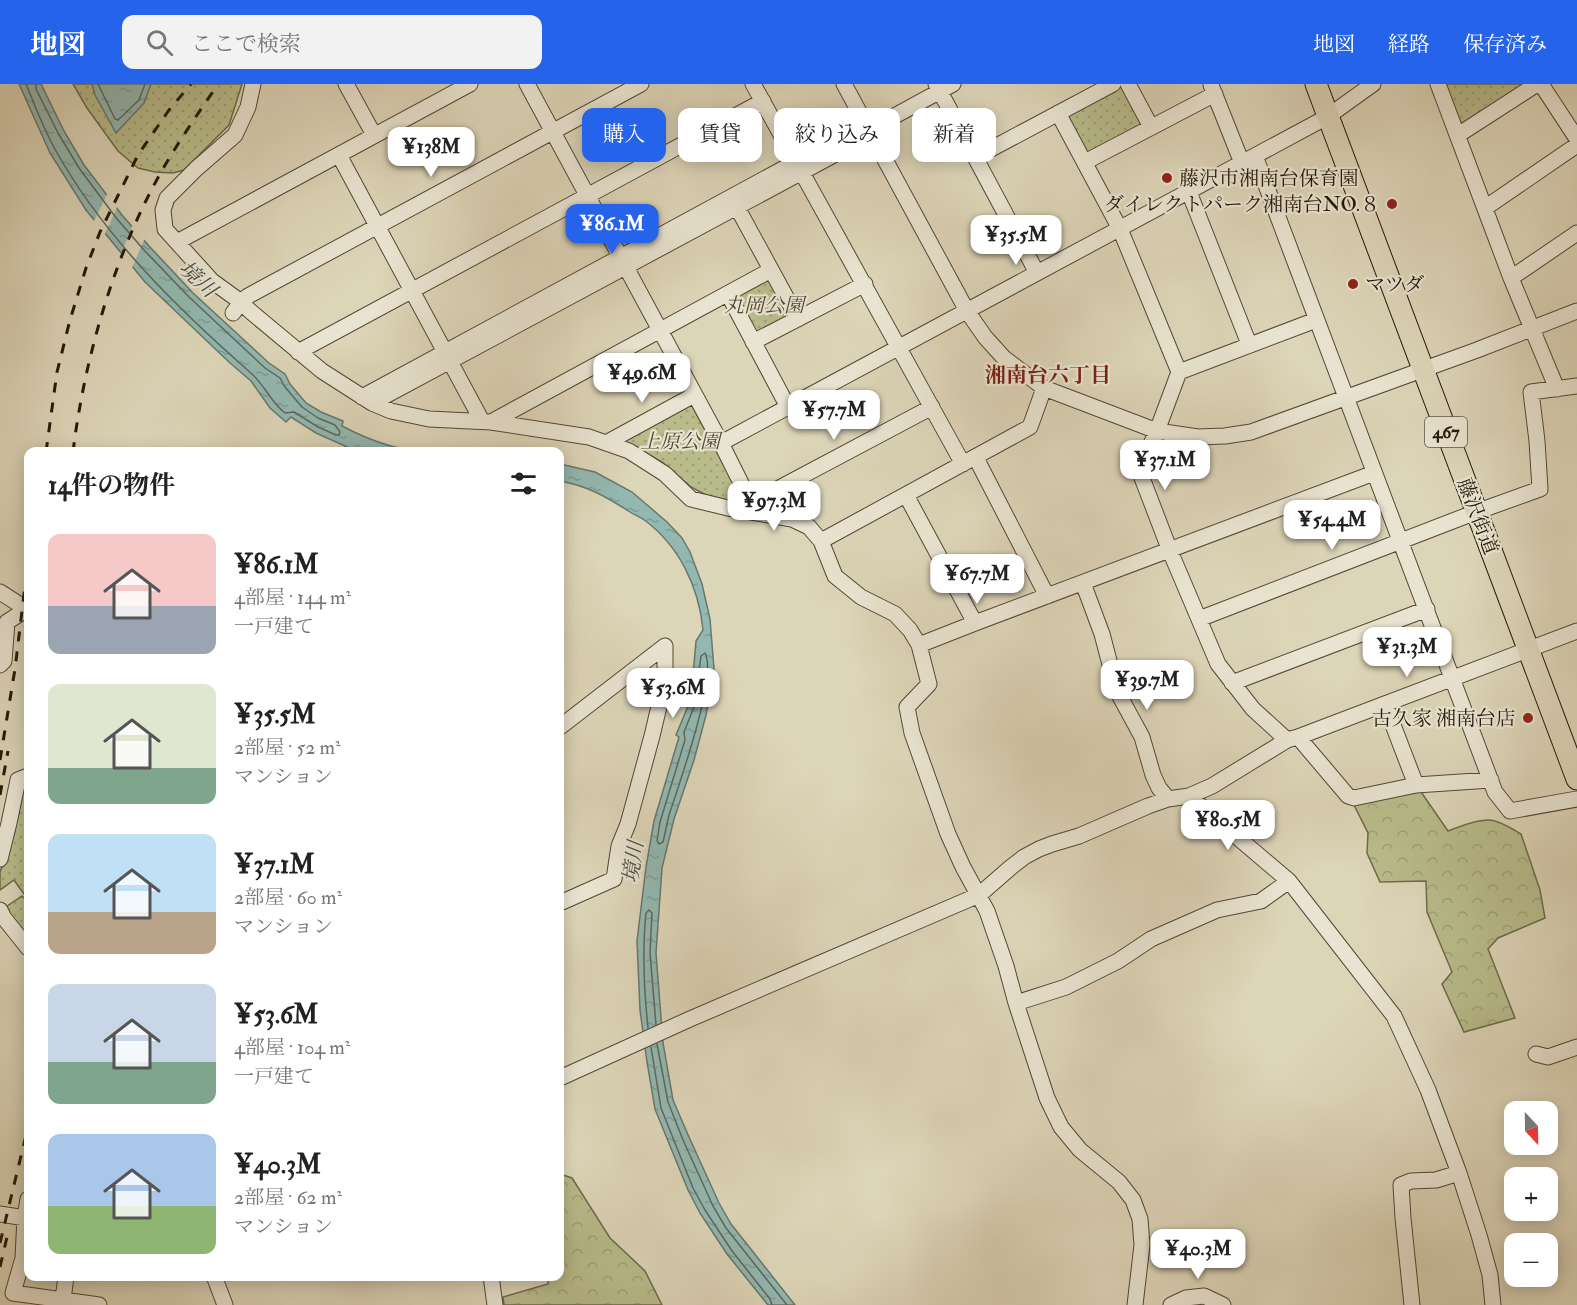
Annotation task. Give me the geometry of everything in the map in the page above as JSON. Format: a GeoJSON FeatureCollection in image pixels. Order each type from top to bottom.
{"type":"FeatureCollection","features":[{"type":"Feature","properties":{"kind":"highway","name":"藤沢街道"},"geometry":{"type":"LineString","coordinates":[[1316,84],[1577,779]]}},
{"type":"Feature","properties":{"kind":"street"},"geometry":{"type":"LineString","coordinates":[[253,84],[249,107],[235,135],[167,198],[164,210],[165,229],[237,307],[322,371],[367,400],[391,411],[429,419],[487,421],[589,437],[629,452],[665,474],[691,499],[728,508],[754,508],[792,519],[809,527],[821,542],[835,576],[861,597],[896,615],[910,630],[919,645],[929,684],[907,707],[912,733],[948,834],[987,911],[1047,1098],[1061,1127],[1080,1150],[1119,1182],[1133,1200],[1140,1219],[1142,1245],[1135,1305]]}},
{"type":"Feature","properties":{"kind":"street"},"geometry":{"type":"LineString","coordinates":[[346,84],[374,135]]}},
{"type":"Feature","properties":{"kind":"street"},"geometry":{"type":"LineString","coordinates":[[177,242],[470,84]]}},
{"type":"Feature","properties":{"kind":"street"},"geometry":{"type":"LineString","coordinates":[[527,84],[754,508]]}},
{"type":"Feature","properties":{"kind":"street"},"geometry":{"type":"LineString","coordinates":[[237,307],[248,296],[641,84]]}},
{"type":"Feature","properties":{"kind":"street"},"geometry":{"type":"LineString","coordinates":[[753,84],[932,408],[970,461],[1047,596]]}},
{"type":"Feature","properties":{"kind":"street"},"geometry":{"type":"LineString","coordinates":[[844,84],[857,108]]}},
{"type":"Feature","properties":{"kind":"street"},"geometry":{"type":"LineString","coordinates":[[996,146],[1113,84]]}},
{"type":"Feature","properties":{"kind":"street"},"geometry":{"type":"LineString","coordinates":[[1128,84],[1151,127]]}},
{"type":"Feature","properties":{"kind":"street"},"geometry":{"type":"LineString","coordinates":[[721,443],[1327,117],[1373,84]]}},
{"type":"Feature","properties":{"kind":"street"},"geometry":{"type":"LineString","coordinates":[[1438,84],[1511,278],[1557,388]]}},
{"type":"Feature","properties":{"kind":"street"},"geometry":{"type":"LineString","coordinates":[[1458,135],[1539,84],[1577,139]]}},
{"type":"Feature","properties":{"kind":"street"},"geometry":{"type":"LineString","coordinates":[[900,112],[943,86],[953,108]]}},
{"type":"Feature","properties":{"kind":"street"},"geometry":{"type":"LineString","coordinates":[[1085,162],[1151,127],[1213,89],[1248,159],[1316,320],[1495,792],[1510,811],[1577,799]]}},
{"type":"Feature","properties":{"kind":"street"},"geometry":{"type":"LineString","coordinates":[[298,352],[762,101]]}},
{"type":"Feature","properties":{"kind":"street"},"geometry":{"type":"LineString","coordinates":[[1058,113],[1120,229],[1179,372],[1157,432],[1139,470],[1170,551],[1218,664],[1253,709],[1293,739],[1348,796],[1354,798],[1416,785],[1491,780]]}},
{"type":"Feature","properties":{"kind":"street"},"geometry":{"type":"LineString","coordinates":[[1485,208],[1577,145]]}},
{"type":"Feature","properties":{"kind":"street"},"geometry":{"type":"LineString","coordinates":[[339,155],[448,357],[487,421]]}},
{"type":"Feature","properties":{"kind":"street"},"geometry":{"type":"LineString","coordinates":[[367,400],[812,162]]}},
{"type":"Feature","properties":{"kind":"street"},"geometry":{"type":"LineString","coordinates":[[886,162],[967,310],[985,337],[1004,358],[1044,388],[1157,432],[1198,437],[1251,432],[1577,311]]}},
{"type":"Feature","properties":{"kind":"street"},"geometry":{"type":"LineString","coordinates":[[979,162],[1038,273]]}},
{"type":"Feature","properties":{"kind":"street"},"geometry":{"type":"LineString","coordinates":[[1189,192],[1250,344]]}},
{"type":"Feature","properties":{"kind":"street"},"geometry":{"type":"LineString","coordinates":[[734,202],[798,319]]}},
{"type":"Feature","properties":{"kind":"street"},"geometry":{"type":"LineString","coordinates":[[1511,278],[1577,233]]}},
{"type":"Feature","properties":{"kind":"street"},"geometry":{"type":"LineString","coordinates":[[487,421],[771,270]]}},
{"type":"Feature","properties":{"kind":"street"},"geometry":{"type":"LineString","coordinates":[[753,342],[865,284]]}},
{"type":"Feature","properties":{"kind":"street"},"geometry":{"type":"LineString","coordinates":[[728,294],[788,407]]}},
{"type":"Feature","properties":{"kind":"street"},"geometry":{"type":"LineString","coordinates":[[1179,372],[1316,320]]}},
{"type":"Feature","properties":{"kind":"street"},"geometry":{"type":"LineString","coordinates":[[1199,619],[1540,489],[1538,441],[1531,392],[1577,386]]}},
{"type":"Feature","properties":{"kind":"street"},"geometry":{"type":"LineString","coordinates":[[821,542],[1030,427],[1044,388]]}},
{"type":"Feature","properties":{"kind":"street"},"geometry":{"type":"LineString","coordinates":[[606,443],[694,394]]}},
{"type":"Feature","properties":{"kind":"street"},"geometry":{"type":"LineString","coordinates":[[754,508],[932,408]]}},
{"type":"Feature","properties":{"kind":"street"},"geometry":{"type":"LineString","coordinates":[[919,645],[1374,473]]}},
{"type":"Feature","properties":{"kind":"street"},"geometry":{"type":"LineString","coordinates":[[906,495],[975,623]]}},
{"type":"Feature","properties":{"kind":"street"},"geometry":{"type":"LineString","coordinates":[[1083,583],[1102,634],[1117,691],[1142,736],[1159,788],[1168,799]]}},
{"type":"Feature","properties":{"kind":"street"},"geometry":{"type":"LineString","coordinates":[[0,592],[24,607]]}},
{"type":"Feature","properties":{"kind":"street"},"geometry":{"type":"LineString","coordinates":[[1232,683],[1427,609]]}},
{"type":"Feature","properties":{"kind":"street"},"geometry":{"type":"LineString","coordinates":[[0,665],[4,661],[7,622],[24,612]]}},
{"type":"Feature","properties":{"kind":"street"},"geometry":{"type":"LineString","coordinates":[[564,1075],[979,895],[1010,867],[1039,849],[1079,836],[1148,806],[1168,799],[1190,796],[1235,774],[1293,739],[1577,631]]}},
{"type":"Feature","properties":{"kind":"street"},"geometry":{"type":"LineString","coordinates":[[564,724],[665,646],[665,681],[652,736],[620,846],[614,879],[564,901]]}},
{"type":"Feature","properties":{"kind":"street"},"geometry":{"type":"LineString","coordinates":[[1385,704],[1416,785]]}},
{"type":"Feature","properties":{"kind":"street"},"geometry":{"type":"LineString","coordinates":[[0,859],[18,780],[24,778]]}},
{"type":"Feature","properties":{"kind":"street"},"geometry":{"type":"LineString","coordinates":[[1190,796],[1289,881],[1394,1016],[1428,1090],[1459,1173],[1490,1275],[1492,1305]]}},
{"type":"Feature","properties":{"kind":"street"},"geometry":{"type":"LineString","coordinates":[[1016,1003],[1066,987],[1118,961],[1151,939],[1217,910],[1262,901],[1289,881]]}},
{"type":"Feature","properties":{"kind":"street"},"geometry":{"type":"LineString","coordinates":[[1,916],[24,943]]}},
{"type":"Feature","properties":{"kind":"street"},"geometry":{"type":"LineString","coordinates":[[1536,1054],[1548,1057],[1577,1047]]}},
{"type":"Feature","properties":{"kind":"street"},"geometry":{"type":"LineString","coordinates":[[1412,1305],[1402,1218],[1401,1185],[1411,1181],[1436,1179],[1459,1173]]}},
{"type":"Feature","properties":{"kind":"street"},"geometry":{"type":"LineString","coordinates":[[0,1214],[24,1218]]}},
{"type":"Feature","properties":{"kind":"street"},"geometry":{"type":"LineString","coordinates":[[24,1238],[23,1258],[13,1293],[99,1305]]}},
{"type":"Feature","properties":{"kind":"street"},"geometry":{"type":"LineString","coordinates":[[63,1300],[65,1281]]}},
{"type":"Feature","properties":{"kind":"street"},"geometry":{"type":"LineString","coordinates":[[216,1281],[225,1305]]}},
{"type":"Feature","properties":{"kind":"street"},"geometry":{"type":"LineString","coordinates":[[492,1281],[495,1305]]}},
{"type":"Feature","properties":{"kind":"street"},"geometry":{"type":"LineString","coordinates":[[1171,1305],[1186,1298],[1204,1296],[1223,1305]]}},
{"type":"Feature","properties":{"kind":"green space"},"geometry":{"type":"Polygon","coordinates":[[[73,84],[242,84],[229,125],[184,170],[173,173],[138,168],[118,151],[73,84]]]}},
{"type":"Feature","properties":{"kind":"green space"},"geometry":{"type":"Polygon","coordinates":[[[1445,84],[1528,84],[1460,126],[1445,84]]]}},
{"type":"Feature","properties":{"kind":"green space"},"geometry":{"type":"Polygon","coordinates":[[[1119,86],[1123,87],[1143,123],[1141,127],[1087,153],[1067,117],[1069,113],[1119,86]]]}},
{"type":"Feature","properties":{"kind":"green space","name":"丸岡公園"},"geometry":{"type":"Polygon","coordinates":[[[774,276],[794,315],[756,335],[735,296],[774,276]]]}},
{"type":"Feature","properties":{"kind":"green space","name":"上原公園"},"geometry":{"type":"Polygon","coordinates":[[[690,402],[745,505],[706,495],[691,487],[662,462],[632,445],[621,442],[690,402]]]}},
{"type":"Feature","properties":{"kind":"green space"},"geometry":{"type":"Polygon","coordinates":[[[24,782],[24,894],[14,880],[0,890],[0,872],[24,782]]]}},
{"type":"Feature","properties":{"kind":"green space"},"geometry":{"type":"Polygon","coordinates":[[[1419,789],[1448,831],[1475,822],[1490,820],[1521,834],[1540,890],[1545,918],[1498,938],[1488,949],[1515,1018],[1464,1032],[1442,984],[1452,972],[1427,912],[1426,881],[1380,882],[1367,853],[1368,833],[1352,801],[1419,789]]]}},
{"type":"Feature","properties":{"kind":"green space"},"geometry":{"type":"Polygon","coordinates":[[[22,896],[24,898],[24,933],[21,935],[3,909],[22,896]]]}},
{"type":"Feature","properties":{"kind":"green space"},"geometry":{"type":"Polygon","coordinates":[[[564,1175],[572,1178],[610,1238],[645,1271],[662,1305],[504,1305],[503,1297],[548,1284],[548,1281],[564,1281],[564,1175]]]}},
{"type":"Feature","properties":{"kind":"water"},"geometry":{"type":"Polygon","coordinates":[[[19,84],[41,84],[84,165],[122,215],[193,293],[269,363],[285,374],[290,384],[306,403],[343,421],[342,426],[395,447],[347,447],[316,433],[291,417],[286,422],[270,408],[251,381],[145,282],[86,210],[50,153],[19,84]]]}},
{"type":"Feature","properties":{"kind":"water"},"geometry":{"type":"Polygon","coordinates":[[[92,84],[151,84],[144,103],[116,133],[95,95],[92,84]]]}},
{"type":"Feature","properties":{"kind":"water"},"geometry":{"type":"Polygon","coordinates":[[[564,465],[595,472],[632,492],[682,538],[702,584],[710,619],[714,669],[706,715],[674,819],[662,868],[656,953],[663,1043],[673,1100],[719,1203],[731,1224],[795,1305],[768,1305],[727,1254],[700,1213],[688,1190],[655,1109],[647,1062],[640,1010],[637,941],[654,821],[679,737],[676,735],[688,706],[696,641],[703,630],[697,598],[677,554],[656,529],[602,496],[564,482],[564,465]]]}},
{"type":"Feature","properties":{"kind":"pier"},"geometry":{"type":"Polygon","coordinates":[[[108,192],[118,205],[104,236],[93,223],[108,192]]]}},
{"type":"Feature","properties":{"kind":"pier"},"geometry":{"type":"Polygon","coordinates":[[[133,224],[145,238],[131,270],[120,256],[133,224]]]}},
{"type":"Feature","properties":{"kind":"railway"},"geometry":{"type":"LineString","coordinates":[[47,447],[57,372],[70,320],[100,232],[138,155],[169,110],[191,84]]}},
{"type":"Feature","properties":{"kind":"railway"},"geometry":{"type":"LineString","coordinates":[[74,447],[78,414],[95,338],[120,262],[151,190],[218,84]]}},
{"type":"Feature","properties":{"kind":"railway"},"geometry":{"type":"LineString","coordinates":[[0,760],[15,669],[24,594]]}},
{"type":"Feature","properties":{"kind":"railway"},"geometry":{"type":"LineString","coordinates":[[0,795],[8,751]]}},
{"type":"Feature","properties":{"kind":"railway"},"geometry":{"type":"LineString","coordinates":[[0,1243],[24,1144]]}},
{"type":"Feature","properties":{"kind":"railway"},"geometry":{"type":"LineString","coordinates":[[0,1267],[7,1237]]}},
{"type":"Feature","properties":{"kind":"place","name":"藤沢市湘南台保育園"},"geometry":{"type":"Point","coordinates":[1167,178]}},
{"type":"Feature","properties":{"kind":"place","name":"ダイレクトパーク湘南台NO.８"},"geometry":{"type":"Point","coordinates":[1392,204]}},
{"type":"Feature","properties":{"kind":"place","name":"マツダ"},"geometry":{"type":"Point","coordinates":[1353,284]}},
{"type":"Feature","properties":{"kind":"place","name":"古久家 湘南台店"},"geometry":{"type":"Point","coordinates":[1528,718]}},
{"type":"Feature","properties":{"kind":"district","name":"湘南台六丁目"},"geometry":{"type":"Point","coordinates":[1048,375]}},
{"type":"Feature","properties":{"kind":"water label","name":"境川"},"geometry":{"type":"Point","coordinates":[198,279]}},
{"type":"Feature","properties":{"kind":"water label","name":"境川"},"geometry":{"type":"Point","coordinates":[633,862]}}]}
